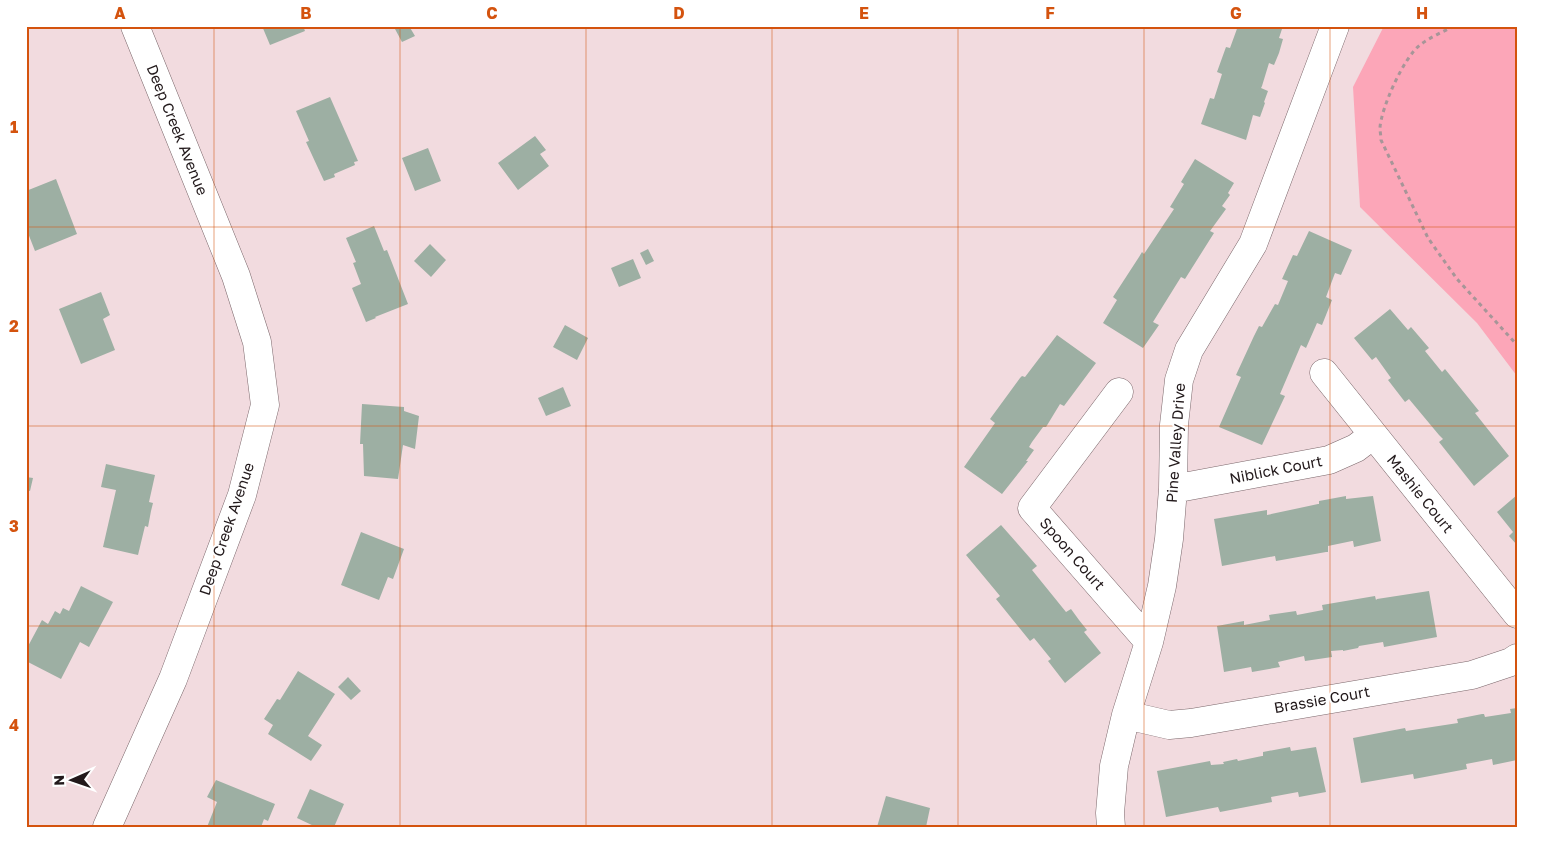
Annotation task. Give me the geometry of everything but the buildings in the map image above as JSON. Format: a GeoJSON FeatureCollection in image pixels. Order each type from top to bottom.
{"type":"FeatureCollection","features":[{"type":"Feature","properties":{"kind":"street","name":"Deep Creek Avenue"},"geometry":{"type":"LineString","coordinates":[[106,827],[177,670],[242,495],[265,405],[257,342],[236,276],[135,26]]}},
{"type":"Feature","properties":{"kind":"street","name":"Pine Valley Drive"},"geometry":{"type":"LineString","coordinates":[[1111,827],[1110,813],[1114,766],[1126,715],[1149,642],[1169,539],[1173,489],[1174,425],[1179,380],[1189,350],[1253,244],[1335,26]]}},
{"type":"Feature","properties":{"kind":"street","name":"Mashie Court"},"geometry":{"type":"LineString","coordinates":[[1324,373],[1517,614]]}},
{"type":"Feature","properties":{"kind":"street","name":"Spoon Court"},"geometry":{"type":"LineString","coordinates":[[1119,392],[1032,508],[1149,642]]}},
{"type":"Feature","properties":{"kind":"street","name":"Niblick Court"},"geometry":{"type":"LineString","coordinates":[[1173,489],[1329,460],[1356,448],[1373,435]]}},
{"type":"Feature","properties":{"kind":"street","name":"Brassie Court"},"geometry":{"type":"LineString","coordinates":[[1126,715],[1169,725],[1191,723],[1472,674],[1511,662],[1517,658]]}},
{"type":"Feature","properties":{"kind":"path"},"geometry":{"type":"LineString","coordinates":[[1454,26],[1421,44],[1413,51],[1386,102],[1380,128],[1381,140],[1428,238],[1456,278],[1517,345]]}},
{"type":"Feature","properties":{"kind":"shaded area"},"geometry":{"type":"Polygon","coordinates":[[[1384,26],[1517,26],[1517,376],[1477,323],[1360,207],[1353,87],[1384,26]]]}}]}
